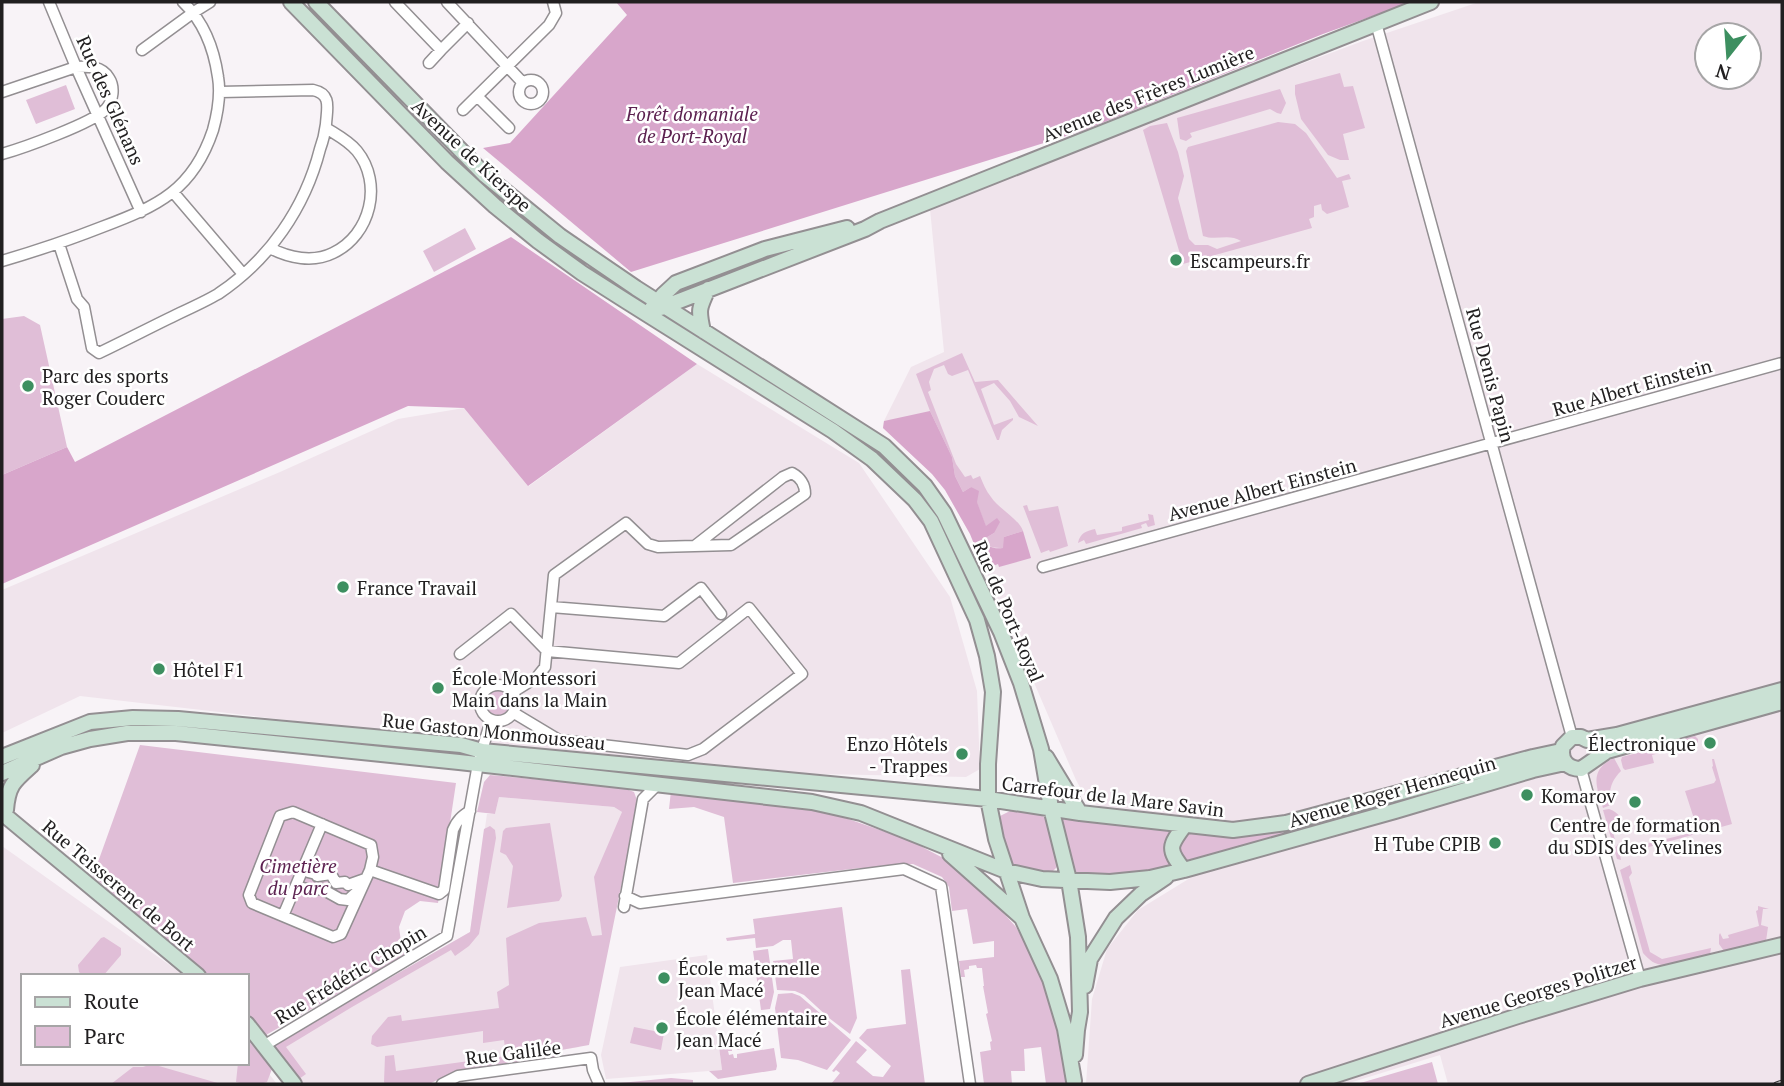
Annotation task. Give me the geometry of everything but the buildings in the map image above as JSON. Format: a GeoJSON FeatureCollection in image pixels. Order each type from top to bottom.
{"type":"FeatureCollection","features":[{"type":"Feature","properties":{"kind":"main road","name":"Avenue de Kierspe"},"geometry":{"type":"LineString","coordinates":[[291,2],[438,153],[495,206],[582,273],[647,314]]}},
{"type":"Feature","properties":{"kind":"main road","name":"Avenue de Kierspe"},"geometry":{"type":"LineString","coordinates":[[316,2],[485,175],[560,236],[661,304]]}},
{"type":"Feature","properties":{"kind":"main road","name":"Avenue des Frères Lumière"},"geometry":{"type":"LineString","coordinates":[[647,314],[661,304],[708,289],[865,229],[1430,2]]}},
{"type":"Feature","properties":{"kind":"main road","name":"Avenue des Frères Lumière"},"geometry":{"type":"LineString","coordinates":[[661,304],[676,283],[765,249],[880,221]]}},
{"type":"Feature","properties":{"kind":"main road"},"geometry":{"type":"LineString","coordinates":[[636,288],[676,283]]}},
{"type":"Feature","properties":{"kind":"main road"},"geometry":{"type":"LineString","coordinates":[[703,331],[699,313],[708,289]]}},
{"type":"Feature","properties":{"kind":"main road","name":"Rue de Port-Royal"},"geometry":{"type":"LineString","coordinates":[[661,304],[884,446],[925,486],[944,513],[1001,632],[1021,683],[1041,749],[1051,808],[1069,880],[1078,937],[1080,1012],[1076,1030],[1074,1083]]}},
{"type":"Feature","properties":{"kind":"main road","name":"Rue de Port-Royal"},"geometry":{"type":"LineString","coordinates":[[647,314],[833,430],[872,459],[915,500],[931,521],[977,620],[987,656],[993,692],[988,799],[996,839],[1022,918],[1050,979],[1065,1029],[1074,1083]]}},
{"type":"Feature","properties":{"kind":"main road"},"geometry":{"type":"LineString","coordinates":[[1587,740],[1617,735],[1782,690]]}},
{"type":"Feature","properties":{"kind":"main road"},"geometry":{"type":"LineString","coordinates":[[1586,766],[1594,754],[1594,749],[1587,740],[1572,737],[1566,742],[1563,757],[1575,769],[1586,766],[1607,751],[1782,702]]}},
{"type":"Feature","properties":{"kind":"main road","name":"Rue Gaston Monmousseau"},"geometry":{"type":"LineString","coordinates":[[2,757],[127,733],[176,733],[988,799]]}},
{"type":"Feature","properties":{"kind":"main road"},"geometry":{"type":"LineString","coordinates":[[2,765],[41,749]]}},
{"type":"Feature","properties":{"kind":"main road"},"geometry":{"type":"LineString","coordinates":[[2,774],[41,749]]}},
{"type":"Feature","properties":{"kind":"main road"},"geometry":{"type":"LineString","coordinates":[[3,810],[12,783],[41,749]]}},
{"type":"Feature","properties":{"kind":"main road"},"geometry":{"type":"LineString","coordinates":[[1041,749],[1080,813]]}},
{"type":"Feature","properties":{"kind":"main road","name":"Avenue Roger Hennequin"},"geometry":{"type":"LineString","coordinates":[[1233,830],[1286,823],[1533,757],[1563,757]]}},
{"type":"Feature","properties":{"kind":"main road","name":"Avenue Roger Hennequin"},"geometry":{"type":"LineString","coordinates":[[1178,871],[1534,770],[1563,757]]}},
{"type":"Feature","properties":{"kind":"main road","name":"Rue Gaston Monmousseau"},"geometry":{"type":"LineString","coordinates":[[480,758],[634,781],[813,802],[861,813],[942,846]]}},
{"type":"Feature","properties":{"kind":"main road","name":"Carrefour de la Mare Savin"},"geometry":{"type":"LineString","coordinates":[[988,799],[1080,813],[1233,830]]}},
{"type":"Feature","properties":{"kind":"main road","name":"Rue Teisserenc de Bort"},"geometry":{"type":"LineString","coordinates":[[3,810],[16,824],[196,974]]}},
{"type":"Feature","properties":{"kind":"main road"},"geometry":{"type":"LineString","coordinates":[[1178,871],[1172,842],[1185,825]]}},
{"type":"Feature","properties":{"kind":"main road"},"geometry":{"type":"LineString","coordinates":[[942,846],[1006,871],[1042,879],[1110,882],[1150,878],[1178,871]]}},
{"type":"Feature","properties":{"kind":"main road"},"geometry":{"type":"LineString","coordinates":[[942,846],[1022,918]]}},
{"type":"Feature","properties":{"kind":"main road"},"geometry":{"type":"LineString","coordinates":[[1080,1012],[1090,959],[1116,918],[1141,894],[1178,871]]}},
{"type":"Feature","properties":{"kind":"main road","name":"Avenue Georges Politzer"},"geometry":{"type":"LineString","coordinates":[[1308,1084],[1640,979],[1782,945]]}},
{"type":"Feature","properties":{"kind":"main road"},"geometry":{"type":"LineString","coordinates":[[248,1025],[294,1084]]}},
{"type":"Feature","properties":{"kind":"street","name":"Rue des Glénans"},"geometry":{"type":"LineString","coordinates":[[49,2],[141,212]]}},
{"type":"Feature","properties":{"kind":"street"},"geometry":{"type":"LineString","coordinates":[[2,261],[59,244],[141,212],[173,192],[198,164],[216,121],[220,92],[216,64],[208,38],[194,12],[183,2]]}},
{"type":"Feature","properties":{"kind":"street"},"geometry":{"type":"LineString","coordinates":[[142,50],[210,2]]}},
{"type":"Feature","properties":{"kind":"street"},"geometry":{"type":"LineString","coordinates":[[395,2],[441,50]]}},
{"type":"Feature","properties":{"kind":"street"},"geometry":{"type":"LineString","coordinates":[[447,2],[523,83]]}},
{"type":"Feature","properties":{"kind":"street"},"geometry":{"type":"LineString","coordinates":[[463,110],[549,25],[556,13],[553,2]]}},
{"type":"Feature","properties":{"kind":"street"},"geometry":{"type":"LineString","coordinates":[[429,63],[468,23]]}},
{"type":"Feature","properties":{"kind":"street","name":"Rue Denis Papin"},"geometry":{"type":"LineString","coordinates":[[1376,23],[1572,737]]}},
{"type":"Feature","properties":{"kind":"street"},"geometry":{"type":"LineString","coordinates":[[2,92],[76,67],[96,67],[110,79],[113,87],[113,96],[105,111],[2,155]]}},
{"type":"Feature","properties":{"kind":"street"},"geometry":{"type":"LineString","coordinates":[[59,244],[77,299],[84,307],[92,348],[99,353],[217,295],[243,274],[270,248],[306,192],[326,128],[327,102],[325,95],[313,90],[220,92]]}},
{"type":"Feature","properties":{"kind":"street"},"geometry":{"type":"LineString","coordinates":[[478,97],[509,128]]}},
{"type":"Feature","properties":{"kind":"street"},"geometry":{"type":"LineString","coordinates":[[270,248],[283,255],[300,258],[332,254],[356,234],[366,220],[371,183],[365,165],[356,150],[326,128]]}},
{"type":"Feature","properties":{"kind":"street"},"geometry":{"type":"LineString","coordinates":[[173,192],[243,274]]}},
{"type":"Feature","properties":{"kind":"street","name":"Rue Albert Einstein"},"geometry":{"type":"LineString","coordinates":[[1492,444],[1782,363]]}},
{"type":"Feature","properties":{"kind":"street","name":"Avenue Albert Einstein"},"geometry":{"type":"LineString","coordinates":[[1042,567],[1492,444]]}},
{"type":"Feature","properties":{"kind":"street"},"geometry":{"type":"LineString","coordinates":[[513,692],[537,677],[545,667],[554,575],[626,523],[648,544],[658,547],[731,545],[805,494],[805,486],[799,477],[792,474],[783,477],[696,545]]}},
{"type":"Feature","properties":{"kind":"street"},"geometry":{"type":"LineString","coordinates":[[551,607],[664,616],[701,588],[721,614]]}},
{"type":"Feature","properties":{"kind":"street"},"geometry":{"type":"LineString","coordinates":[[460,654],[511,614],[547,651],[679,663],[749,608],[802,674],[703,749],[688,755],[559,740],[514,713]]}},
{"type":"Feature","properties":{"kind":"street"},"geometry":{"type":"LineString","coordinates":[[497,685],[509,688],[517,702],[514,713],[506,720],[491,720],[482,712],[482,694],[497,685]]}},
{"type":"Feature","properties":{"kind":"street","name":"Rue Frédéric Chopin"},"geometry":{"type":"LineString","coordinates":[[265,1045],[447,936],[480,758],[491,720]]}},
{"type":"Feature","properties":{"kind":"street"},"geometry":{"type":"LineString","coordinates":[[1586,766],[1640,979]]}},
{"type":"Feature","properties":{"kind":"street"},"geometry":{"type":"LineString","coordinates":[[634,781],[643,799]]}},
{"type":"Feature","properties":{"kind":"street"},"geometry":{"type":"LineString","coordinates":[[659,784],[643,799],[624,902],[640,903],[904,869],[942,886],[970,1084]]}},
{"type":"Feature","properties":{"kind":"street"},"geometry":{"type":"LineString","coordinates":[[283,916],[296,886],[325,877],[354,884],[366,879],[442,893],[453,830],[462,816],[470,811]]}},
{"type":"Feature","properties":{"kind":"street"},"geometry":{"type":"LineString","coordinates":[[293,812],[371,845],[373,857],[366,879],[341,934],[333,937],[253,903],[249,895],[280,816],[293,812]]}},
{"type":"Feature","properties":{"kind":"street"},"geometry":{"type":"LineString","coordinates":[[322,824],[325,877]]}},
{"type":"Feature","properties":{"kind":"street"},"geometry":{"type":"LineString","coordinates":[[296,886],[310,890],[326,890],[340,899],[348,900],[366,879]]}},
{"type":"Feature","properties":{"kind":"street","name":"Rue Galilée"},"geometry":{"type":"LineString","coordinates":[[442,1084],[458,1076],[591,1058],[599,1084]]}},
{"type":"Feature","properties":{"kind":"shaded area"},"geometry":{"type":"Polygon","coordinates":[[[1479,2],[1782,2],[1782,1084],[1448,1084],[1440,1055],[1346,1084],[1086,1084],[1092,999],[1107,949],[1138,910],[1195,875],[1193,822],[1105,809],[1087,800],[970,534],[945,490],[932,474],[883,428],[911,367],[944,352],[930,209],[1141,124],[1363,41],[1479,2]]]}},
{"type":"Feature","properties":{"kind":"shaded area"},"geometry":{"type":"Polygon","coordinates":[[[697,364],[859,463],[950,597],[977,691],[980,769],[966,777],[771,773],[80,696],[2,733],[2,590],[398,419],[464,408],[529,486],[697,364]]]}},
{"type":"Feature","properties":{"kind":"shaded area"},"geometry":{"type":"Polygon","coordinates":[[[499,797],[614,807],[622,812],[602,935],[579,1047],[561,1050],[557,1058],[453,1072],[429,1084],[303,1084],[273,1045],[470,932],[487,814],[495,814],[499,797]]]}},
{"type":"Feature","properties":{"kind":"shaded area"},"geometry":{"type":"Polygon","coordinates":[[[2,846],[182,974],[21,974],[21,1065],[248,1065],[248,1047],[277,1084],[2,1084],[2,846]]]}},
{"type":"Feature","properties":{"kind":"shaded area","name":"École élémentaire Jean Macé"},"geometry":{"type":"Polygon","coordinates":[[[707,955],[722,1070],[606,1079],[601,1055],[620,967],[707,955]]]}},
{"type":"Feature","properties":{"kind":"green space","name":"Forêt domaniale de Port-Royal"},"geometry":{"type":"Polygon","coordinates":[[[616,2],[1411,2],[1323,34],[1082,131],[631,272],[483,148],[510,143],[627,15],[616,2]]]}},
{"type":"Feature","properties":{"kind":"green space"},"geometry":{"type":"Polygon","coordinates":[[[1340,73],[1344,87],[1353,86],[1365,128],[1343,134],[1349,160],[1328,155],[1301,119],[1295,94],[1295,85],[1340,73]]]}},
{"type":"Feature","properties":{"kind":"green space"},"geometry":{"type":"Polygon","coordinates":[[[66,85],[75,109],[36,124],[26,100],[66,85]]]}},
{"type":"Feature","properties":{"kind":"green space"},"geometry":{"type":"Polygon","coordinates":[[[1280,89],[1286,103],[1281,114],[1270,109],[1190,133],[1192,137],[1186,141],[1180,139],[1177,118],[1280,89]]]}},
{"type":"Feature","properties":{"kind":"green space"},"geometry":{"type":"Polygon","coordinates":[[[1278,122],[1295,124],[1306,133],[1337,178],[1349,174],[1351,179],[1342,181],[1349,207],[1327,214],[1322,210],[1321,204],[1314,206],[1314,217],[1309,219],[1312,228],[1183,264],[1143,130],[1167,123],[1184,176],[1178,198],[1189,239],[1195,245],[1208,245],[1217,249],[1241,241],[1203,236],[1186,151],[1188,147],[1278,122]]]}},
{"type":"Feature","properties":{"kind":"green space"},"geometry":{"type":"Polygon","coordinates":[[[465,228],[476,249],[434,272],[423,251],[465,228]]]}},
{"type":"Feature","properties":{"kind":"green space"},"geometry":{"type":"Polygon","coordinates":[[[511,237],[697,364],[528,486],[464,408],[408,406],[2,584],[2,475],[67,447],[75,462],[511,237]]]}},
{"type":"Feature","properties":{"kind":"green space","name":"Parc des sports Roger Couderc"},"geometry":{"type":"Polygon","coordinates":[[[24,316],[40,325],[67,447],[2,475],[2,319],[24,316]]]}},
{"type":"Feature","properties":{"kind":"green space"},"geometry":{"type":"Polygon","coordinates":[[[962,353],[975,382],[998,380],[1038,426],[1019,417],[1010,401],[994,383],[981,389],[994,425],[1013,418],[997,440],[968,370],[952,376],[944,365],[934,369],[929,382],[931,390],[928,392],[956,464],[965,477],[971,475],[973,479],[980,476],[991,497],[1023,531],[1004,537],[1004,548],[992,547],[984,539],[994,533],[986,527],[971,487],[963,492],[955,476],[952,457],[916,374],[962,353]]]}},
{"type":"Feature","properties":{"kind":"green space"},"geometry":{"type":"Polygon","coordinates":[[[930,411],[952,457],[955,476],[963,492],[971,487],[979,491],[977,502],[986,526],[997,518],[1000,522],[994,533],[984,539],[987,544],[1003,548],[1004,537],[1023,531],[1031,558],[999,567],[998,564],[993,566],[994,569],[985,571],[970,534],[945,490],[932,474],[883,428],[884,421],[930,411]]]}},
{"type":"Feature","properties":{"kind":"green space"},"geometry":{"type":"Polygon","coordinates":[[[1027,505],[1029,511],[1058,506],[1068,546],[1041,553],[1023,506],[1027,505]]]}},
{"type":"Feature","properties":{"kind":"green space"},"geometry":{"type":"Polygon","coordinates":[[[1148,514],[1153,515],[1155,525],[1148,527],[1146,523],[1141,525],[1142,528],[1086,544],[1084,540],[1078,543],[1086,532],[1095,529],[1097,535],[1122,531],[1122,527],[1149,520],[1148,514]]]}},
{"type":"Feature","properties":{"kind":"green space"},"geometry":{"type":"Polygon","coordinates":[[[499,689],[509,693],[513,703],[509,713],[499,717],[489,713],[485,703],[489,693],[499,689]]]}},
{"type":"Feature","properties":{"kind":"green space"},"geometry":{"type":"Polygon","coordinates":[[[1695,736],[1698,743],[1652,755],[1654,763],[1625,770],[1623,768],[1622,757],[1695,736]]]}},
{"type":"Feature","properties":{"kind":"green space","name":"Cimetière du parc"},"geometry":{"type":"Polygon","coordinates":[[[140,745],[456,783],[438,903],[420,901],[405,911],[399,927],[401,942],[409,953],[266,1035],[248,1015],[248,974],[204,974],[93,876],[140,745]]]}},
{"type":"Feature","properties":{"kind":"green space"},"geometry":{"type":"Polygon","coordinates":[[[1551,755],[1553,759],[1190,864],[1183,860],[1178,852],[1176,840],[1188,833],[1238,834],[1551,755]]]}},
{"type":"Feature","properties":{"kind":"green space"},"geometry":{"type":"Polygon","coordinates":[[[1614,758],[1621,771],[1611,786],[1611,805],[1603,808],[1596,779],[1601,768],[1614,758]]]}},
{"type":"Feature","properties":{"kind":"green space"},"geometry":{"type":"Polygon","coordinates":[[[1712,759],[1732,824],[1620,855],[1621,860],[1617,859],[1614,849],[1618,844],[1622,845],[1624,852],[1698,831],[1685,791],[1714,783],[1716,780],[1712,759]]]}},
{"type":"Feature","properties":{"kind":"green space"},"geometry":{"type":"Polygon","coordinates":[[[490,775],[621,787],[634,792],[638,803],[589,1045],[561,1050],[557,1058],[453,1072],[429,1084],[385,1084],[385,1056],[394,1055],[396,1071],[506,1056],[504,1040],[483,1043],[483,1031],[377,1047],[371,1044],[372,1036],[388,1017],[401,1015],[402,1021],[499,1008],[497,992],[509,985],[506,938],[539,923],[586,917],[592,936],[602,935],[594,877],[622,812],[614,807],[499,797],[495,814],[477,812],[484,782],[490,775]]]}},
{"type":"Feature","properties":{"kind":"green space"},"geometry":{"type":"Polygon","coordinates":[[[671,791],[825,811],[909,840],[945,859],[991,899],[1016,927],[1040,969],[1062,1047],[1068,1084],[1046,1084],[1041,1047],[1024,1049],[1025,1071],[1011,1071],[1012,1084],[984,1084],[980,1052],[991,1050],[992,1041],[986,1014],[982,968],[969,966],[969,969],[964,970],[965,977],[961,977],[959,961],[994,957],[994,941],[973,944],[967,909],[952,911],[949,887],[942,877],[913,864],[879,866],[877,870],[860,868],[733,883],[724,817],[694,807],[669,809],[671,791]]]}},
{"type":"Feature","properties":{"kind":"green space"},"geometry":{"type":"Polygon","coordinates":[[[1609,809],[1620,816],[1625,827],[1613,832],[1615,840],[1611,838],[1603,810],[1609,809]]]}},
{"type":"Feature","properties":{"kind":"green space"},"geometry":{"type":"Polygon","coordinates":[[[1010,811],[1037,814],[1047,821],[1054,840],[1058,866],[1050,874],[1011,865],[998,822],[1000,816],[1010,811]]]}},
{"type":"Feature","properties":{"kind":"green space"},"geometry":{"type":"Polygon","coordinates":[[[1060,817],[1173,830],[1176,867],[1136,875],[1072,877],[1060,817]]]}},
{"type":"Feature","properties":{"kind":"green space"},"geometry":{"type":"Polygon","coordinates":[[[550,823],[562,896],[559,901],[507,908],[513,866],[506,855],[500,852],[503,831],[506,828],[550,823]]]}},
{"type":"Feature","properties":{"kind":"green space"},"geometry":{"type":"Polygon","coordinates":[[[490,826],[495,830],[496,838],[479,934],[455,956],[451,950],[286,1047],[306,1074],[299,1079],[273,1045],[470,932],[484,829],[490,826]]]}},
{"type":"Feature","properties":{"kind":"green space"},"geometry":{"type":"Polygon","coordinates":[[[1630,865],[1632,873],[1629,877],[1650,952],[1662,959],[1711,948],[1710,955],[1664,965],[1652,962],[1643,953],[1620,870],[1630,865]]]}},
{"type":"Feature","properties":{"kind":"green space"},"geometry":{"type":"Polygon","coordinates":[[[1758,906],[1769,909],[1763,909],[1761,925],[1768,927],[1766,941],[1724,951],[1719,944],[1720,933],[1723,939],[1729,938],[1728,935],[1759,926],[1756,911],[1758,906]]]}},
{"type":"Feature","properties":{"kind":"green space"},"geometry":{"type":"Polygon","coordinates":[[[842,907],[857,1018],[850,1034],[804,995],[795,991],[777,990],[773,961],[793,959],[791,940],[756,948],[755,938],[727,941],[726,938],[755,934],[753,919],[842,907]]]}},
{"type":"Feature","properties":{"kind":"green space"},"geometry":{"type":"Polygon","coordinates":[[[104,937],[121,948],[121,955],[105,974],[81,974],[78,965],[104,937]]]}},
{"type":"Feature","properties":{"kind":"green space"},"geometry":{"type":"Polygon","coordinates":[[[768,949],[774,992],[770,1009],[761,1010],[753,951],[768,949]]]}},
{"type":"Feature","properties":{"kind":"green space"},"geometry":{"type":"Polygon","coordinates":[[[910,969],[925,1084],[831,1084],[840,1073],[832,1071],[856,1041],[867,1050],[856,1062],[873,1076],[883,1077],[891,1066],[859,1038],[867,1029],[906,1024],[901,970],[910,969]]]}},
{"type":"Feature","properties":{"kind":"green space"},"geometry":{"type":"Polygon","coordinates":[[[792,993],[800,996],[851,1040],[827,1070],[798,1060],[781,1058],[775,1008],[778,994],[792,993]]]}},
{"type":"Feature","properties":{"kind":"green space"},"geometry":{"type":"Polygon","coordinates":[[[634,1027],[664,1033],[661,1050],[630,1043],[634,1027]]]}},
{"type":"Feature","properties":{"kind":"green space"},"geometry":{"type":"Polygon","coordinates":[[[743,1038],[747,1048],[737,1050],[736,1046],[732,1046],[732,1051],[728,1051],[729,1055],[733,1054],[734,1058],[737,1058],[737,1054],[774,1048],[776,1070],[718,1079],[709,1071],[722,1070],[718,1039],[743,1038]]]}},
{"type":"Feature","properties":{"kind":"green space"},"geometry":{"type":"Polygon","coordinates":[[[248,1040],[272,1069],[267,1082],[251,1085],[236,1082],[238,1065],[248,1065],[248,1040]]]}},
{"type":"Feature","properties":{"kind":"green space"},"geometry":{"type":"Polygon","coordinates":[[[1432,1062],[1438,1084],[1357,1084],[1432,1062]]]}},
{"type":"Feature","properties":{"kind":"green space"},"geometry":{"type":"Polygon","coordinates":[[[155,1065],[221,1084],[111,1084],[133,1067],[155,1065]]]}},
{"type":"Feature","properties":{"kind":"green space"},"geometry":{"type":"Polygon","coordinates":[[[671,1078],[693,1080],[693,1084],[610,1084],[671,1078]]]}},
{"type":"Feature","properties":{"kind":"railway"},"geometry":{"type":"LineString","coordinates":[[1776,1084],[1782,1082]]}},
{"type":"Feature","properties":{"kind":"place","name":"Escampeurs.fr"},"geometry":{"type":"Point","coordinates":[1176,260]}},
{"type":"Feature","properties":{"kind":"place","name":"Parc des sports Roger Couderc"},"geometry":{"type":"Point","coordinates":[28,386]}},
{"type":"Feature","properties":{"kind":"place","name":"France Travail"},"geometry":{"type":"Point","coordinates":[343,587]}},
{"type":"Feature","properties":{"kind":"place","name":"Hôtel F1"},"geometry":{"type":"Point","coordinates":[159,669]}},
{"type":"Feature","properties":{"kind":"place","name":"École Montessori Main dans la Main"},"geometry":{"type":"Point","coordinates":[438,688]}},
{"type":"Feature","properties":{"kind":"place","name":"Électronique"},"geometry":{"type":"Point","coordinates":[1710,743]}},
{"type":"Feature","properties":{"kind":"place","name":"Enzo Hôtels - Trappes"},"geometry":{"type":"Point","coordinates":[962,754]}},
{"type":"Feature","properties":{"kind":"place","name":"Komarov"},"geometry":{"type":"Point","coordinates":[1527,795]}},
{"type":"Feature","properties":{"kind":"place","name":"Centre de formation du SDIS des Yvelines"},"geometry":{"type":"Point","coordinates":[1635,802]}},
{"type":"Feature","properties":{"kind":"place","name":"H Tube CPIB"},"geometry":{"type":"Point","coordinates":[1495,843]}},
{"type":"Feature","properties":{"kind":"place","name":"École maternelle Jean Macé"},"geometry":{"type":"Point","coordinates":[664,978]}},
{"type":"Feature","properties":{"kind":"place","name":"École élémentaire Jean Macé"},"geometry":{"type":"Point","coordinates":[662,1028]}}]}
